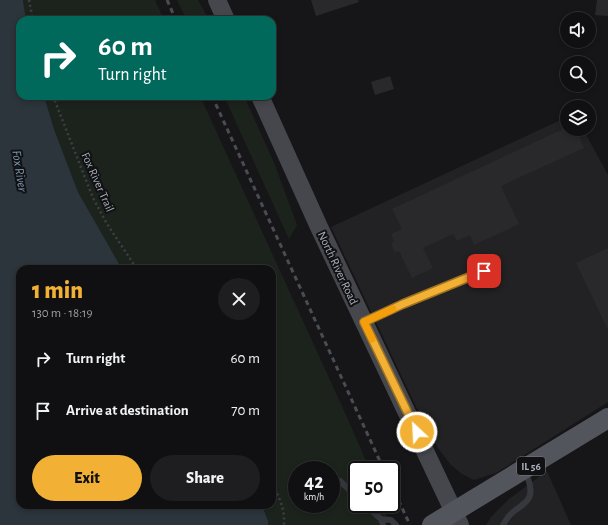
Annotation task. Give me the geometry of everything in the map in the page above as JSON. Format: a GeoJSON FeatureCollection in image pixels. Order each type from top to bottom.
{"type":"FeatureCollection","features":[{"type":"Feature","properties":{"kind":"main road"},"geometry":{"type":"LineString","coordinates":[[217,0],[224,16]]}},
{"type":"Feature","properties":{"kind":"main road","name":"North River Road"},"geometry":{"type":"LineString","coordinates":[[262,100],[457,519]]}},
{"type":"Feature","properties":{"kind":"main road","name":"IL 56"},"geometry":{"type":"LineString","coordinates":[[432,525],[457,519],[524,470],[608,418]]}},
{"type":"Feature","properties":{"kind":"lane"},"geometry":{"type":"LineString","coordinates":[[364,322],[403,304],[484,271]]}},
{"type":"Feature","properties":{"kind":"lane"},"geometry":{"type":"LineString","coordinates":[[503,525],[507,518],[524,505],[530,497],[531,488],[524,470]]}},
{"type":"Feature","properties":{"kind":"lane"},"geometry":{"type":"LineString","coordinates":[[340,482],[348,489]]}},
{"type":"Feature","properties":{"kind":"lane"},"geometry":{"type":"LineString","coordinates":[[373,513],[382,522],[392,520],[396,525]]}},
{"type":"Feature","properties":{"kind":"path"},"geometry":{"type":"LineString","coordinates":[[29,0],[32,16]]}},
{"type":"Feature","properties":{"kind":"path","name":"Fox River Trail"},"geometry":{"type":"LineString","coordinates":[[55,100],[93,198],[107,224],[134,265]]}},
{"type":"Feature","properties":{"kind":"path"},"geometry":{"type":"LineString","coordinates":[[276,493],[281,504],[284,525]]}},
{"type":"Feature","properties":{"kind":"shaded area"},"geometry":{"type":"Polygon","coordinates":[[[23,0],[155,0],[162,16],[25,16],[23,0]]]}},
{"type":"Feature","properties":{"kind":"shaded area"},"geometry":{"type":"Polygon","coordinates":[[[177,0],[198,0],[207,16],[185,16],[177,0]]]}},
{"type":"Feature","properties":{"kind":"shaded area"},"geometry":{"type":"Polygon","coordinates":[[[45,100],[202,100],[366,461],[348,461],[348,513],[388,513],[378,525],[268,525],[264,509],[276,509],[276,265],[120,265],[78,192],[54,129],[45,100]]]}},
{"type":"Feature","properties":{"kind":"shaded area"},"geometry":{"type":"Polygon","coordinates":[[[226,100],[246,100],[275,165],[297,225],[289,239],[226,100]]]}},
{"type":"Feature","properties":{"kind":"shaded area"},"geometry":{"type":"Polygon","coordinates":[[[560,120],[560,136],[587,136],[608,175],[608,402],[496,473],[474,480],[462,474],[451,465],[428,432],[331,227],[560,120]]]}},
{"type":"Feature","properties":{"kind":"shaded area"},"geometry":{"type":"Polygon","coordinates":[[[547,471],[571,525],[486,525],[491,517],[509,499],[547,471]]]}},
{"type":"Feature","properties":{"kind":"water","name":"Fox River"},"geometry":{"type":"Polygon","coordinates":[[[0,0],[23,0],[25,16],[16,16],[16,100],[45,100],[54,129],[78,192],[120,265],[16,265],[16,509],[264,509],[268,525],[0,525],[0,0]]]}},
{"type":"Feature","properties":{"kind":"building"},"geometry":{"type":"Polygon","coordinates":[[[311,0],[358,0],[359,2],[316,16],[311,0]]]}},
{"type":"Feature","properties":{"kind":"building"},"geometry":{"type":"Polygon","coordinates":[[[597,0],[608,0],[608,16],[596,15],[597,0]]]}},
{"type":"Feature","properties":{"kind":"building"},"geometry":{"type":"Polygon","coordinates":[[[390,76],[394,89],[375,95],[371,82],[390,76]]]}},
{"type":"Feature","properties":{"kind":"building"},"geometry":{"type":"Polygon","coordinates":[[[560,130],[560,136],[579,136],[584,148],[501,186],[519,224],[474,245],[470,235],[457,241],[453,234],[423,248],[433,268],[412,278],[399,251],[395,253],[391,243],[394,241],[391,234],[402,229],[392,209],[560,130]]]}},
{"type":"Feature","properties":{"kind":"building"},"geometry":{"type":"Polygon","coordinates":[[[608,248],[608,330],[576,263],[608,248]]]}},
{"type":"Feature","properties":{"kind":"railway"},"geometry":{"type":"LineString","coordinates":[[167,0],[174,16]]}},
{"type":"Feature","properties":{"kind":"railway"},"geometry":{"type":"LineString","coordinates":[[214,100],[380,461]]}},
{"type":"Feature","properties":{"kind":"railway"},"geometry":{"type":"LineString","coordinates":[[400,503],[410,525]]}},
{"type":"Feature","properties":{"kind":"slow traffic"},"geometry":{"type":"LineString","coordinates":[[372,339],[364,322],[393,309]]}},
{"type":"Feature","properties":{"kind":"route"},"geometry":{"type":"LineString","coordinates":[[417,432],[364,322],[403,304],[484,271]]}}]}
